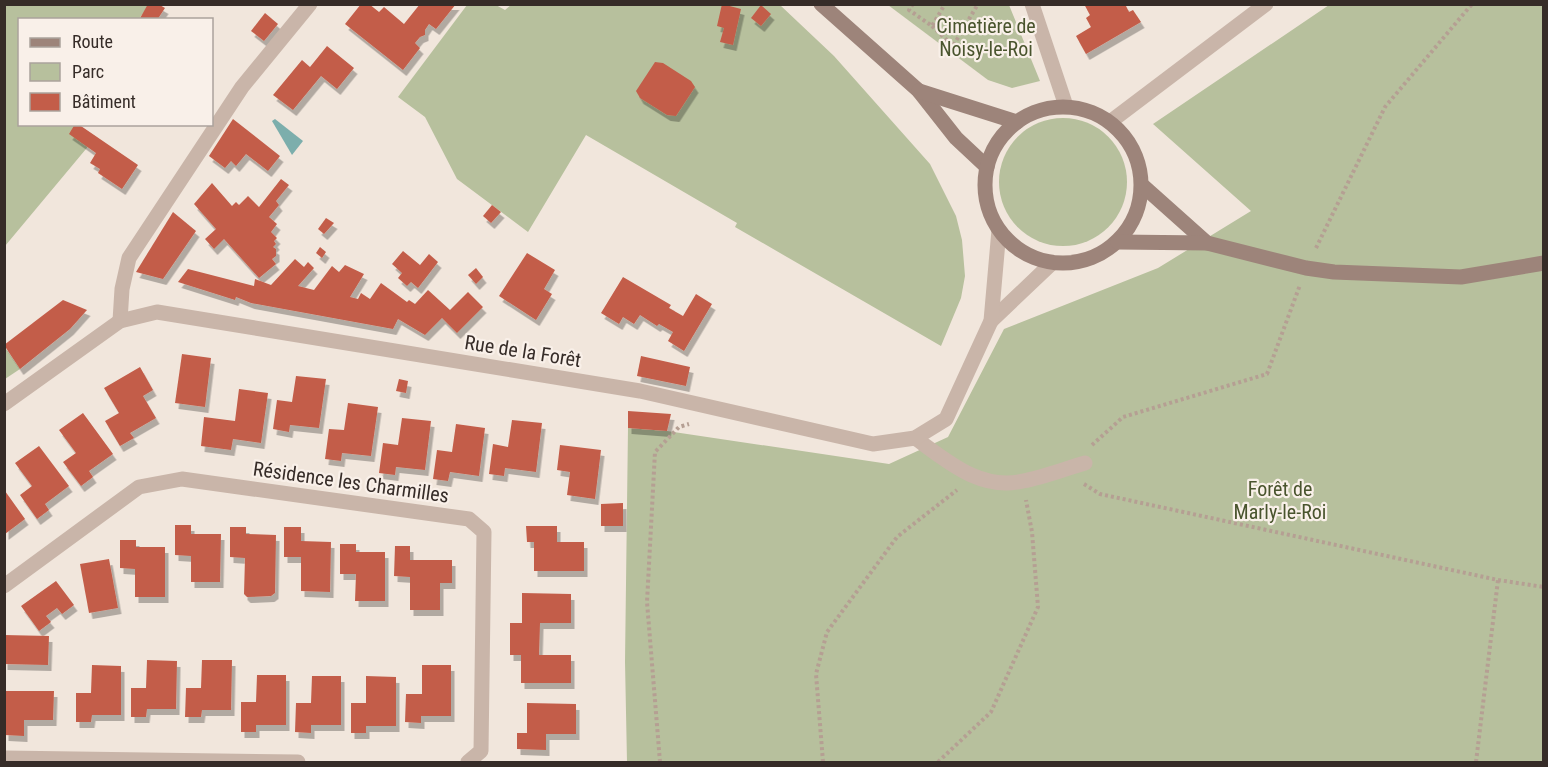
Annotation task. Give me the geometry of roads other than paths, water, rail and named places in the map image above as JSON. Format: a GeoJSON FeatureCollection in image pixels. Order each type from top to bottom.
{"type":"FeatureCollection","features":[{"type":"Feature","properties":{"kind":"street"},"geometry":{"type":"LineString","coordinates":[[120,321],[122,289],[129,258],[242,87],[310,4]]}},
{"type":"Feature","properties":{"kind":"street"},"geometry":{"type":"LineString","coordinates":[[821,4],[919,91],[956,138],[987,167]]}},
{"type":"Feature","properties":{"kind":"street"},"geometry":{"type":"LineString","coordinates":[[1032,4],[1066,106]]}},
{"type":"Feature","properties":{"kind":"street"},"geometry":{"type":"LineString","coordinates":[[1110,122],[1266,4]]}},
{"type":"Feature","properties":{"kind":"street"},"geometry":{"type":"LineString","coordinates":[[919,91],[1017,122]]}},
{"type":"Feature","properties":{"kind":"street"},"geometry":{"type":"LineString","coordinates":[[1066,106],[1089,111],[1110,122],[1127,139],[1138,161],[1142,185],[1139,206],[1131,225],[1118,242],[1104,253],[1070,264],[1052,263],[1031,257],[1014,246],[999,230],[989,210],[985,189],[987,167],[993,150],[1004,135],[1017,122],[1040,110],[1066,106]]}},
{"type":"Feature","properties":{"kind":"street"},"geometry":{"type":"LineString","coordinates":[[1142,185],[1207,243]]}},
{"type":"Feature","properties":{"kind":"street","name":"Rue de la Forêt"},"geometry":{"type":"LineString","coordinates":[[4,404],[120,321],[157,312],[640,392],[873,444],[915,438],[946,419],[991,321],[999,230]]}},
{"type":"Feature","properties":{"kind":"street"},"geometry":{"type":"LineString","coordinates":[[1118,242],[1207,243],[1306,268],[1334,272],[1461,277],[1544,264]]}},
{"type":"Feature","properties":{"kind":"street","name":"Rue de la Forêt"},"geometry":{"type":"LineString","coordinates":[[991,321],[1052,263]]}},
{"type":"Feature","properties":{"kind":"street"},"geometry":{"type":"LineString","coordinates":[[915,438],[974,478],[998,483],[1022,482],[1085,463]]}},
{"type":"Feature","properties":{"kind":"street","name":"Résidence les Charmilles"},"geometry":{"type":"LineString","coordinates":[[4,586],[139,487],[182,479],[469,519],[484,532],[481,752],[468,762]]}},
{"type":"Feature","properties":{"kind":"street"},"geometry":{"type":"LineString","coordinates":[[4,758],[298,762]]}},
{"type":"Feature","properties":{"kind":"water"},"geometry":{"type":"Polygon","coordinates":[[[275,119],[303,141],[292,155],[272,121],[275,119]]]}},
{"type":"Feature","properties":{"kind":"park label","name":"Cimetière de Noisy-le-Roi"},"geometry":{"type":"Point","coordinates":[986,38]}},
{"type":"Feature","properties":{"kind":"park label","name":"Forêt de Marly-le-Roi"},"geometry":{"type":"Point","coordinates":[1280,500]}}]}
